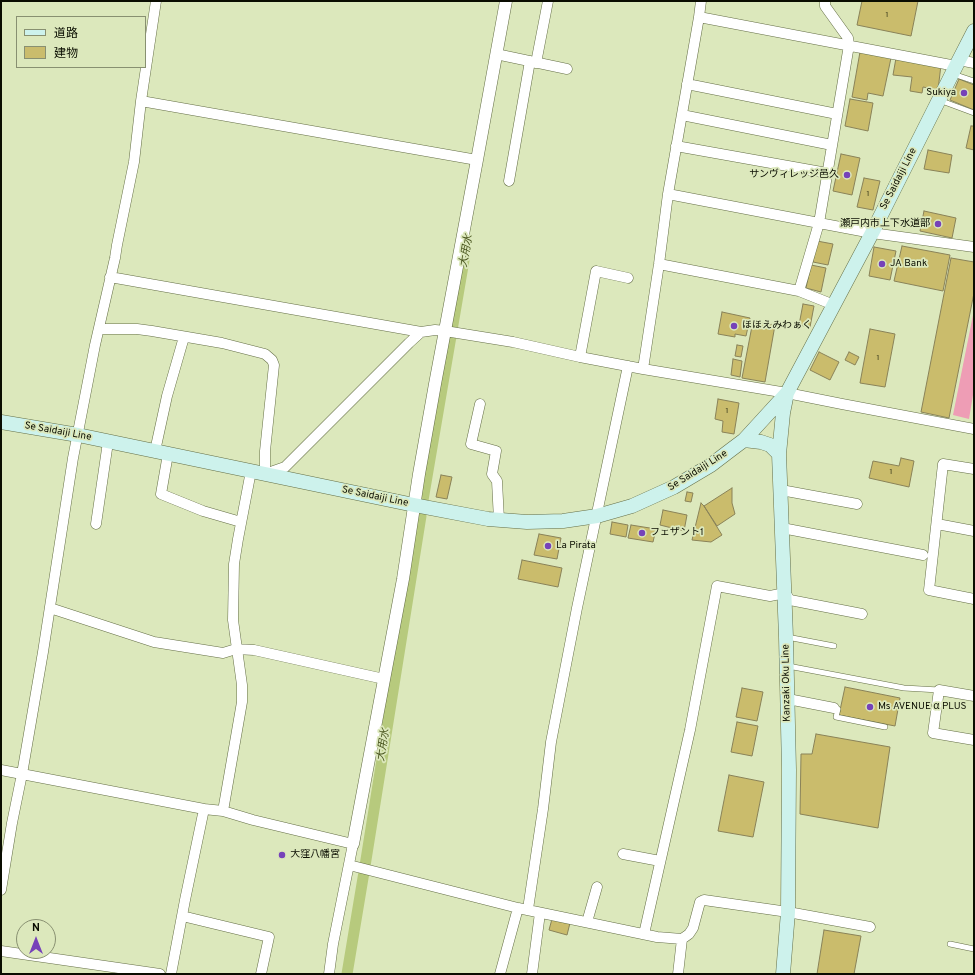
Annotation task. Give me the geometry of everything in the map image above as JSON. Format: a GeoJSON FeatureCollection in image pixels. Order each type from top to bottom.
{"type":"FeatureCollection","features":[{"type":"Feature","properties":{"kind":"main road","name":"Se Saidaiji Line"},"geometry":{"type":"LineString","coordinates":[[1,422],[78,435],[488,519],[527,522],[563,521],[596,516],[632,506],[674,487],[711,465],[744,440],[787,393],[874,229],[974,31]]}},
{"type":"Feature","properties":{"kind":"main road","name":"Kanzaki Oku Line"},"geometry":{"type":"LineString","coordinates":[[783,974],[788,912],[790,770],[779,454],[783,413],[787,393]]}},
{"type":"Feature","properties":{"kind":"main road"},"geometry":{"type":"LineString","coordinates":[[763,419],[770,416],[776,417],[782,423]]}},
{"type":"Feature","properties":{"kind":"main road"},"geometry":{"type":"LineString","coordinates":[[744,440],[762,442],[770,445],[779,454]]}},
{"type":"Feature","properties":{"kind":"street"},"geometry":{"type":"LineString","coordinates":[[146,68],[156,1]]}},
{"type":"Feature","properties":{"kind":"street"},"geometry":{"type":"LineString","coordinates":[[329,974],[333,944],[403,579],[414,505],[445,331],[477,160],[499,55],[506,1]]}},
{"type":"Feature","properties":{"kind":"street"},"geometry":{"type":"LineString","coordinates":[[509,181],[533,62],[548,1]]}},
{"type":"Feature","properties":{"kind":"street"},"geometry":{"type":"LineString","coordinates":[[643,369],[668,194],[701,1]]}},
{"type":"Feature","properties":{"kind":"street"},"geometry":{"type":"LineString","coordinates":[[799,292],[822,224],[827,173],[849,45],[848,38],[824,6],[825,1]]}},
{"type":"Feature","properties":{"kind":"street"},"geometry":{"type":"LineString","coordinates":[[699,17],[956,66],[974,63]]}},
{"type":"Feature","properties":{"kind":"street"},"geometry":{"type":"LineString","coordinates":[[499,55],[567,69]]}},
{"type":"Feature","properties":{"kind":"street"},"geometry":{"type":"LineString","coordinates":[[1,890],[50,608],[73,458],[134,162],[146,68]]}},
{"type":"Feature","properties":{"kind":"street"},"geometry":{"type":"LineString","coordinates":[[687,84],[837,114]]}},
{"type":"Feature","properties":{"kind":"street"},"geometry":{"type":"LineString","coordinates":[[141,101],[477,160]]}},
{"type":"Feature","properties":{"kind":"street"},"geometry":{"type":"LineString","coordinates":[[682,115],[832,145]]}},
{"type":"Feature","properties":{"kind":"street"},"geometry":{"type":"LineString","coordinates":[[676,146],[827,173]]}},
{"type":"Feature","properties":{"kind":"street"},"geometry":{"type":"LineString","coordinates":[[668,194],[822,224]]}},
{"type":"Feature","properties":{"kind":"street"},"geometry":{"type":"LineString","coordinates":[[822,224],[826,218],[874,229],[974,248]]}},
{"type":"Feature","properties":{"kind":"street"},"geometry":{"type":"LineString","coordinates":[[659,264],[799,292],[834,305]]}},
{"type":"Feature","properties":{"kind":"street"},"geometry":{"type":"LineString","coordinates":[[580,357],[596,271],[628,278]]}},
{"type":"Feature","properties":{"kind":"street"},"geometry":{"type":"LineString","coordinates":[[110,277],[421,332],[435,330],[445,331],[522,343],[580,357],[643,369],[787,393],[974,429]]}},
{"type":"Feature","properties":{"kind":"street"},"geometry":{"type":"LineString","coordinates":[[99,329],[137,329],[184,336],[222,343],[265,354],[272,360],[274,365],[265,451],[265,474],[285,467],[421,332]]}},
{"type":"Feature","properties":{"kind":"street"},"geometry":{"type":"LineString","coordinates":[[184,336],[167,396],[161,453],[161,494],[203,511],[241,522]]}},
{"type":"Feature","properties":{"kind":"street"},"geometry":{"type":"LineString","coordinates":[[500,974],[523,908],[543,809],[551,742],[577,608],[628,366]]}},
{"type":"Feature","properties":{"kind":"street"},"geometry":{"type":"LineString","coordinates":[[480,404],[471,444],[496,451],[492,474],[497,481],[499,520]]}},
{"type":"Feature","properties":{"kind":"street"},"geometry":{"type":"LineString","coordinates":[[96,524],[108,442]]}},
{"type":"Feature","properties":{"kind":"street"},"geometry":{"type":"LineString","coordinates":[[974,469],[944,464],[929,590],[974,599]]}},
{"type":"Feature","properties":{"kind":"street"},"geometry":{"type":"LineString","coordinates":[[223,811],[242,702],[242,685],[232,620],[234,564],[251,471]]}},
{"type":"Feature","properties":{"kind":"street"},"geometry":{"type":"LineString","coordinates":[[781,490],[857,504]]}},
{"type":"Feature","properties":{"kind":"street"},"geometry":{"type":"LineString","coordinates":[[937,524],[974,531]]}},
{"type":"Feature","properties":{"kind":"street"},"geometry":{"type":"LineString","coordinates":[[782,528],[923,555]]}},
{"type":"Feature","properties":{"kind":"street"},"geometry":{"type":"LineString","coordinates":[[644,934],[690,730],[717,586],[770,596],[785,593],[790,600],[862,614]]}},
{"type":"Feature","properties":{"kind":"street"},"geometry":{"type":"LineString","coordinates":[[50,608],[154,642],[223,653],[236,649],[254,650],[384,679]]}},
{"type":"Feature","properties":{"kind":"street"},"geometry":{"type":"LineString","coordinates":[[974,696],[939,690],[933,733],[974,740]]}},
{"type":"Feature","properties":{"kind":"street"},"geometry":{"type":"LineString","coordinates":[[788,699],[834,708]]}},
{"type":"Feature","properties":{"kind":"street"},"geometry":{"type":"LineString","coordinates":[[1,770],[204,809],[223,811],[353,844]]}},
{"type":"Feature","properties":{"kind":"street"},"geometry":{"type":"LineString","coordinates":[[171,974],[204,809]]}},
{"type":"Feature","properties":{"kind":"street"},"geometry":{"type":"LineString","coordinates":[[623,854],[660,861]]}},
{"type":"Feature","properties":{"kind":"street"},"geometry":{"type":"LineString","coordinates":[[349,865],[540,913],[656,937],[682,939],[689,934],[693,928],[700,902],[704,900],[788,912],[870,927]]}},
{"type":"Feature","properties":{"kind":"street"},"geometry":{"type":"LineString","coordinates":[[587,922],[596,887]]}},
{"type":"Feature","properties":{"kind":"street"},"geometry":{"type":"LineString","coordinates":[[532,974],[540,913]]}},
{"type":"Feature","properties":{"kind":"street"},"geometry":{"type":"LineString","coordinates":[[182,916],[269,937],[261,974]]}},
{"type":"Feature","properties":{"kind":"street"},"geometry":{"type":"LineString","coordinates":[[678,974],[682,939]]}},
{"type":"Feature","properties":{"kind":"street"},"geometry":{"type":"LineString","coordinates":[[1,951],[160,974]]}},
{"type":"Feature","properties":{"kind":"lane"},"geometry":{"type":"LineString","coordinates":[[956,66],[974,82]]}},
{"type":"Feature","properties":{"kind":"lane"},"geometry":{"type":"LineString","coordinates":[[939,100],[974,113]]}},
{"type":"Feature","properties":{"kind":"lane"},"geometry":{"type":"LineString","coordinates":[[786,637],[834,646]]}},
{"type":"Feature","properties":{"kind":"lane"},"geometry":{"type":"LineString","coordinates":[[787,666],[904,688],[939,690]]}},
{"type":"Feature","properties":{"kind":"lane"},"geometry":{"type":"LineString","coordinates":[[834,708],[838,709],[836,717],[885,727]]}},
{"type":"Feature","properties":{"kind":"lane"},"geometry":{"type":"LineString","coordinates":[[950,944],[974,949]]}},
{"type":"Feature","properties":{"kind":"shaded area"},"geometry":{"type":"Polygon","coordinates":[[[974,310],[974,389],[969,419],[953,415],[974,310]]]}},
{"type":"Feature","properties":{"kind":"building"},"geometry":{"type":"Polygon","coordinates":[[[862,1],[918,1],[911,36],[857,25],[862,1]]]}},
{"type":"Feature","properties":{"kind":"building"},"geometry":{"type":"Polygon","coordinates":[[[860,52],[891,58],[883,96],[868,93],[867,100],[852,97],[860,52]]]}},
{"type":"Feature","properties":{"kind":"building"},"geometry":{"type":"Polygon","coordinates":[[[896,58],[941,65],[938,90],[923,87],[922,93],[910,91],[912,77],[893,75],[896,58]]]}},
{"type":"Feature","properties":{"kind":"building","name":"Sukiya"},"geometry":{"type":"Polygon","coordinates":[[[959,79],[974,85],[974,110],[950,100],[959,79]]]}},
{"type":"Feature","properties":{"kind":"building"},"geometry":{"type":"Polygon","coordinates":[[[850,99],[873,103],[868,131],[845,126],[850,99]]]}},
{"type":"Feature","properties":{"kind":"building"},"geometry":{"type":"Polygon","coordinates":[[[971,126],[974,126],[974,150],[966,148],[971,126]]]}},
{"type":"Feature","properties":{"kind":"building"},"geometry":{"type":"Polygon","coordinates":[[[928,150],[952,155],[949,173],[924,169],[928,150]]]}},
{"type":"Feature","properties":{"kind":"building","name":"サンヴィレッジ邑久"},"geometry":{"type":"Polygon","coordinates":[[[841,154],[860,158],[852,195],[833,191],[841,154]]]}},
{"type":"Feature","properties":{"kind":"building"},"geometry":{"type":"Polygon","coordinates":[[[864,178],[880,181],[873,210],[857,207],[864,178]]]}},
{"type":"Feature","properties":{"kind":"building","name":"瀬戸内市上下水道部"},"geometry":{"type":"Polygon","coordinates":[[[924,211],[956,218],[952,238],[920,231],[924,211]]]}},
{"type":"Feature","properties":{"kind":"building"},"geometry":{"type":"Polygon","coordinates":[[[817,241],[833,244],[828,265],[813,262],[817,241]]]}},
{"type":"Feature","properties":{"kind":"building"},"geometry":{"type":"Polygon","coordinates":[[[902,246],[950,255],[943,291],[894,281],[902,246]]]}},
{"type":"Feature","properties":{"kind":"building","name":"JA Bank"},"geometry":{"type":"Polygon","coordinates":[[[874,247],[896,251],[890,280],[869,276],[874,247]]]}},
{"type":"Feature","properties":{"kind":"building"},"geometry":{"type":"Polygon","coordinates":[[[951,258],[974,262],[974,293],[949,418],[921,412],[951,258]]]}},
{"type":"Feature","properties":{"kind":"building"},"geometry":{"type":"Polygon","coordinates":[[[811,265],[826,268],[821,292],[806,288],[811,265]]]}},
{"type":"Feature","properties":{"kind":"building"},"geometry":{"type":"Polygon","coordinates":[[[803,304],[814,306],[810,327],[799,325],[803,304]]]}},
{"type":"Feature","properties":{"kind":"building","name":"ほほえみわぁく"},"geometry":{"type":"Polygon","coordinates":[[[722,312],[750,318],[746,336],[735,334],[735,337],[718,334],[722,312]]]}},
{"type":"Feature","properties":{"kind":"building"},"geometry":{"type":"Polygon","coordinates":[[[753,321],[775,325],[765,382],[742,378],[753,321]]]}},
{"type":"Feature","properties":{"kind":"building"},"geometry":{"type":"Polygon","coordinates":[[[870,329],[895,334],[885,387],[860,383],[870,329]]]}},
{"type":"Feature","properties":{"kind":"building"},"geometry":{"type":"Polygon","coordinates":[[[737,345],[743,346],[741,357],[735,356],[737,345]]]}},
{"type":"Feature","properties":{"kind":"building"},"geometry":{"type":"Polygon","coordinates":[[[819,352],[839,362],[830,380],[810,370],[819,352]]]}},
{"type":"Feature","properties":{"kind":"building"},"geometry":{"type":"Polygon","coordinates":[[[849,352],[859,357],[855,365],[845,360],[849,352]]]}},
{"type":"Feature","properties":{"kind":"building"},"geometry":{"type":"Polygon","coordinates":[[[733,359],[742,361],[740,377],[731,375],[733,359]]]}},
{"type":"Feature","properties":{"kind":"building"},"geometry":{"type":"Polygon","coordinates":[[[718,399],[739,403],[734,434],[722,432],[723,421],[715,419],[718,399]]]}},
{"type":"Feature","properties":{"kind":"building"},"geometry":{"type":"Polygon","coordinates":[[[901,458],[914,461],[909,487],[869,478],[873,461],[899,466],[901,458]]]}},
{"type":"Feature","properties":{"kind":"building"},"geometry":{"type":"Polygon","coordinates":[[[441,475],[452,477],[447,499],[436,497],[441,475]]]}},
{"type":"Feature","properties":{"kind":"building"},"geometry":{"type":"Polygon","coordinates":[[[732,488],[732,503],[735,514],[717,526],[704,506],[732,488]]]}},
{"type":"Feature","properties":{"kind":"building"},"geometry":{"type":"Polygon","coordinates":[[[687,492],[693,493],[691,502],[685,501],[687,492]]]}},
{"type":"Feature","properties":{"kind":"building"},"geometry":{"type":"Polygon","coordinates":[[[701,503],[722,535],[711,542],[692,540],[701,503]]]}},
{"type":"Feature","properties":{"kind":"building"},"geometry":{"type":"Polygon","coordinates":[[[663,510],[687,515],[684,531],[660,525],[663,510]]]}},
{"type":"Feature","properties":{"kind":"building"},"geometry":{"type":"Polygon","coordinates":[[[612,522],[628,525],[626,537],[610,534],[612,522]]]}},
{"type":"Feature","properties":{"kind":"building","name":"フェザント1"},"geometry":{"type":"Polygon","coordinates":[[[631,525],[656,529],[653,542],[628,538],[631,525]]]}},
{"type":"Feature","properties":{"kind":"building","name":"La Pirata"},"geometry":{"type":"Polygon","coordinates":[[[539,534],[561,538],[557,559],[534,555],[539,534]]]}},
{"type":"Feature","properties":{"kind":"building"},"geometry":{"type":"Polygon","coordinates":[[[522,560],[562,568],[558,587],[518,579],[522,560]]]}},
{"type":"Feature","properties":{"kind":"building","name":"Ms AVENUE α PLUS"},"geometry":{"type":"Polygon","coordinates":[[[845,687],[900,698],[895,726],[839,715],[845,687]]]}},
{"type":"Feature","properties":{"kind":"building"},"geometry":{"type":"Polygon","coordinates":[[[742,688],[763,692],[757,721],[736,717],[742,688]]]}},
{"type":"Feature","properties":{"kind":"building"},"geometry":{"type":"Polygon","coordinates":[[[737,722],[758,726],[752,756],[731,752],[737,722]]]}},
{"type":"Feature","properties":{"kind":"building"},"geometry":{"type":"Polygon","coordinates":[[[816,734],[890,747],[878,828],[800,814],[801,754],[812,754],[816,734]]]}},
{"type":"Feature","properties":{"kind":"building"},"geometry":{"type":"Polygon","coordinates":[[[729,775],[764,782],[753,837],[718,831],[729,775]]]}},
{"type":"Feature","properties":{"kind":"building"},"geometry":{"type":"Polygon","coordinates":[[[552,919],[570,923],[567,935],[549,930],[552,919]]]}},
{"type":"Feature","properties":{"kind":"building"},"geometry":{"type":"Polygon","coordinates":[[[824,930],[861,936],[854,974],[817,974],[824,930]]]}},
{"type":"Feature","properties":{"kind":"waterway","name":"大用水"},"geometry":{"type":"LineString","coordinates":[[423,500],[464,260]]}},
{"type":"Feature","properties":{"kind":"waterway","name":"大用水"},"geometry":{"type":"LineString","coordinates":[[347,974],[421,516]]}},
{"type":"Feature","properties":{"kind":"place","name":"Sukiya"},"geometry":{"type":"Point","coordinates":[964,93]}},
{"type":"Feature","properties":{"kind":"place","name":"サンヴィレッジ邑久"},"geometry":{"type":"Point","coordinates":[847,175]}},
{"type":"Feature","properties":{"kind":"place","name":"瀬戸内市上下水道部"},"geometry":{"type":"Point","coordinates":[938,224]}},
{"type":"Feature","properties":{"kind":"place","name":"JA Bank"},"geometry":{"type":"Point","coordinates":[882,264]}},
{"type":"Feature","properties":{"kind":"place","name":"ほほえみわぁく"},"geometry":{"type":"Point","coordinates":[734,326]}},
{"type":"Feature","properties":{"kind":"place","name":"フェザント1"},"geometry":{"type":"Point","coordinates":[642,533]}},
{"type":"Feature","properties":{"kind":"place","name":"La Pirata"},"geometry":{"type":"Point","coordinates":[548,546]}},
{"type":"Feature","properties":{"kind":"place","name":"Ms AVENUE α PLUS"},"geometry":{"type":"Point","coordinates":[870,707]}},
{"type":"Feature","properties":{"kind":"place","name":"大窪八幡宮"},"geometry":{"type":"Point","coordinates":[282,855]}}]}
